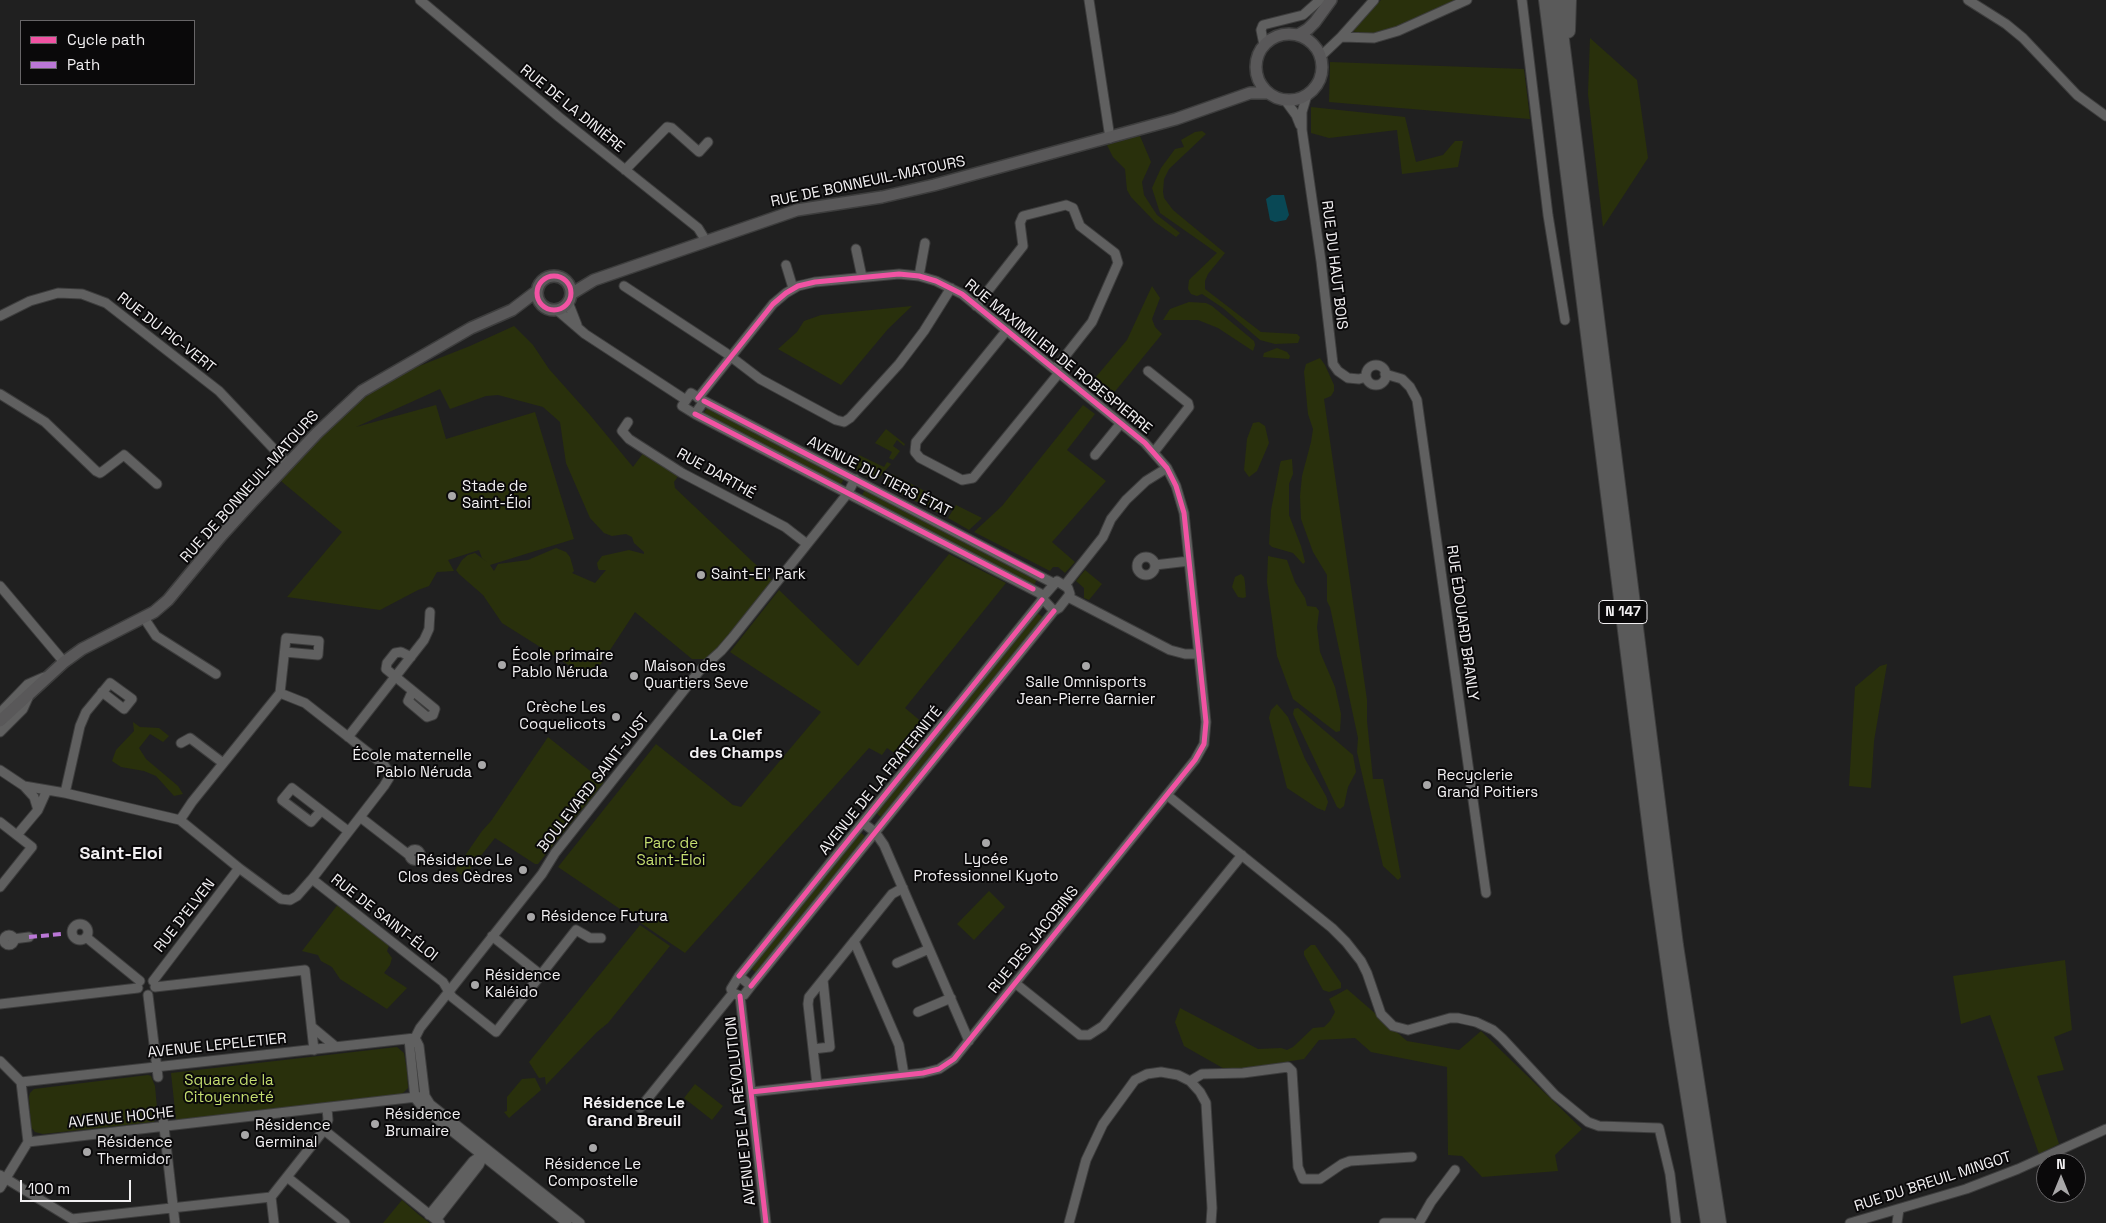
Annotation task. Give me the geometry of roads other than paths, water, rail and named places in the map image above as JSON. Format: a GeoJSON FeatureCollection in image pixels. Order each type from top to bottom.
{"type":"FeatureCollection","features":[{"type":"Feature","properties":{"kind":"highway"},"geometry":{"type":"LineString","coordinates":[[1541,0],[1547,7]]}},
{"type":"Feature","properties":{"kind":"highway","name":"N 147"},"geometry":{"type":"LineString","coordinates":[[1558,0],[1676,945],[1719,1223]]}},
{"type":"Feature","properties":{"kind":"highway"},"geometry":{"type":"LineString","coordinates":[[1567,76],[1571,65],[1568,32],[1569,0]]}},
{"type":"Feature","properties":{"kind":"highway","name":"N 147"},"geometry":{"type":"LineString","coordinates":[[1547,7],[1661,912],[1676,1022],[1708,1223]]}},
{"type":"Feature","properties":{"kind":"main road"},"geometry":{"type":"LineString","coordinates":[[1298,35],[1308,30],[1325,3]]}},
{"type":"Feature","properties":{"kind":"main road"},"geometry":{"type":"LineString","coordinates":[[1318,52],[1307,38],[1289,34],[1279,35],[1264,46],[1260,54],[1256,72],[1259,80],[1268,93],[1285,100],[1307,95],[1315,88],[1322,68],[1316,36],[1325,3]]}},
{"type":"Feature","properties":{"kind":"main road","name":"RUE DE BONNEUIL-MATOURS"},"geometry":{"type":"LineString","coordinates":[[1237,97],[1249,86],[1256,72]]}},
{"type":"Feature","properties":{"kind":"main road","name":"RUE DE BONNEUIL-MATOURS"},"geometry":{"type":"LineString","coordinates":[[570,298],[594,280],[797,210],[895,195],[1110,138],[1192,114],[1250,93],[1268,93]]}},
{"type":"Feature","properties":{"kind":"main road"},"geometry":{"type":"LineString","coordinates":[[558,276],[566,280],[570,286],[570,298],[557,310],[548,309],[541,304],[537,290],[541,282],[548,277],[558,276]]}},
{"type":"Feature","properties":{"kind":"main road","name":"RUE DE BONNEUIL-MATOURS"},"geometry":{"type":"LineString","coordinates":[[566,280],[594,280]]}},
{"type":"Feature","properties":{"kind":"main road","name":"RUE DE BONNEUIL-MATOURS"},"geometry":{"type":"LineString","coordinates":[[512,310],[537,290]]}},
{"type":"Feature","properties":{"kind":"main road","name":"RUE DE BONNEUIL-MATOURS"},"geometry":{"type":"LineString","coordinates":[[0,721],[64,662],[82,649],[154,612],[175,593],[221,536],[288,464],[362,391],[471,328],[512,310],[541,304]]}},
{"type":"Feature","properties":{"kind":"street","name":"RUE DE LA DINIÈRE"},"geometry":{"type":"LineString","coordinates":[[420,0],[543,104],[698,228],[706,241]]}},
{"type":"Feature","properties":{"kind":"street"},"geometry":{"type":"LineString","coordinates":[[1089,0],[1110,138]]}},
{"type":"Feature","properties":{"kind":"street"},"geometry":{"type":"LineString","coordinates":[[1318,52],[1341,37],[1374,0]]}},
{"type":"Feature","properties":{"kind":"street"},"geometry":{"type":"LineString","coordinates":[[1341,37],[1374,38],[1398,31],[1467,0]]}},
{"type":"Feature","properties":{"kind":"street"},"geometry":{"type":"LineString","coordinates":[[1522,0],[1548,215],[1565,320]]}},
{"type":"Feature","properties":{"kind":"street"},"geometry":{"type":"LineString","coordinates":[[1968,0],[2006,24],[2023,38],[2077,95],[2106,116]]}},
{"type":"Feature","properties":{"kind":"street"},"geometry":{"type":"LineString","coordinates":[[1264,46],[1261,30],[1263,25],[1303,15],[1325,3]]}},
{"type":"Feature","properties":{"kind":"street","name":"RUE DU HAUT BOIS"},"geometry":{"type":"LineString","coordinates":[[1307,95],[1302,112],[1302,130],[1321,261],[1333,364],[1338,371],[1348,378],[1359,379],[1366,377]]}},
{"type":"Feature","properties":{"kind":"street","name":"RUE DU HAUT BOIS"},"geometry":{"type":"LineString","coordinates":[[1285,100],[1296,116],[1302,130]]}},
{"type":"Feature","properties":{"kind":"street"},"geometry":{"type":"LineString","coordinates":[[625,170],[667,128],[672,128],[699,152],[708,142]]}},
{"type":"Feature","properties":{"kind":"street"},"geometry":{"type":"LineString","coordinates":[[976,306],[1023,246],[1020,223],[1024,216],[1066,205],[1074,208],[1080,226],[1115,253],[1119,259],[1092,322],[1057,371],[973,478],[962,480],[920,458],[915,452],[916,442],[1007,330]]}},
{"type":"Feature","properties":{"kind":"street"},"geometry":{"type":"LineString","coordinates":[[919,276],[925,243]]}},
{"type":"Feature","properties":{"kind":"street"},"geometry":{"type":"LineString","coordinates":[[856,249],[862,277]]}},
{"type":"Feature","properties":{"kind":"street"},"geometry":{"type":"LineString","coordinates":[[786,265],[793,288]]}},
{"type":"Feature","properties":{"kind":"street","name":"RUE MAXIMILIEN DE ROBESPIERRE"},"geometry":{"type":"LineString","coordinates":[[695,414],[701,400],[731,357],[773,304],[793,288],[815,282],[900,274],[919,276],[951,288],[1007,330],[1121,423],[1154,452],[1167,468],[1182,503],[1199,654]]}},
{"type":"Feature","properties":{"kind":"street"},"geometry":{"type":"LineString","coordinates":[[624,286],[731,357],[758,378],[836,420],[844,422],[850,418],[899,364],[924,332],[951,288]]}},
{"type":"Feature","properties":{"kind":"street","name":"RUE DU PIC-VERT"},"geometry":{"type":"LineString","coordinates":[[0,316],[30,301],[58,293],[82,294],[106,303],[219,391],[288,464]]}},
{"type":"Feature","properties":{"kind":"street"},"geometry":{"type":"LineString","coordinates":[[570,298],[578,328]]}},
{"type":"Feature","properties":{"kind":"street"},"geometry":{"type":"LineString","coordinates":[[557,310],[578,328],[686,400]]}},
{"type":"Feature","properties":{"kind":"street"},"geometry":{"type":"LineString","coordinates":[[1376,366],[1382,368],[1385,374],[1384,381],[1378,385],[1372,384],[1366,377],[1367,371],[1376,366]]}},
{"type":"Feature","properties":{"kind":"street"},"geometry":{"type":"LineString","coordinates":[[1148,371],[1188,403],[1189,407],[1154,452]]}},
{"type":"Feature","properties":{"kind":"street","name":"RUE ÉDOUARD BRANLY"},"geometry":{"type":"LineString","coordinates":[[1385,374],[1402,379],[1410,387],[1417,400],[1486,893]]}},
{"type":"Feature","properties":{"kind":"street"},"geometry":{"type":"LineString","coordinates":[[695,414],[682,406],[691,393],[701,400]]}},
{"type":"Feature","properties":{"kind":"street"},"geometry":{"type":"LineString","coordinates":[[0,394],[45,422],[96,471],[100,473],[124,455],[157,484]]}},
{"type":"Feature","properties":{"kind":"street","name":"AVENUE DU TIERS ÉTAT"},"geometry":{"type":"LineString","coordinates":[[701,400],[1053,583],[1059,581],[1065,585]]}},
{"type":"Feature","properties":{"kind":"street","name":"AVENUE DU TIERS ÉTAT"},"geometry":{"type":"LineString","coordinates":[[695,414],[848,493],[1042,598],[1054,611]]}},
{"type":"Feature","properties":{"kind":"street","name":"RUE DARTHÉ"},"geometry":{"type":"LineString","coordinates":[[628,422],[622,431],[629,439],[682,473],[785,527],[806,544]]}},
{"type":"Feature","properties":{"kind":"street"},"geometry":{"type":"LineString","coordinates":[[1096,455],[1121,423]]}},
{"type":"Feature","properties":{"kind":"street"},"geometry":{"type":"LineString","coordinates":[[1167,468],[1146,481],[1126,500],[1111,519],[1103,537],[1065,585],[1070,592],[1068,597],[1170,650],[1185,654],[1199,654]]}},
{"type":"Feature","properties":{"kind":"street","name":"BOULEVARD SAINT-JUST"},"geometry":{"type":"LineString","coordinates":[[412,1039],[542,874],[554,854],[700,670],[722,651],[848,493],[855,479]]}},
{"type":"Feature","properties":{"kind":"street"},"geometry":{"type":"LineString","coordinates":[[1155,565],[1189,561]]}},
{"type":"Feature","properties":{"kind":"street","name":"AVENUE DE LA FRATERNITÉ"},"geometry":{"type":"LineString","coordinates":[[739,976],[1053,583]]}},
{"type":"Feature","properties":{"kind":"street"},"geometry":{"type":"LineString","coordinates":[[0,586],[64,662]]}},
{"type":"Feature","properties":{"kind":"street","name":"AVENUE DE LA FRATERNITÉ"},"geometry":{"type":"LineString","coordinates":[[736,995],[744,995],[1054,611],[1068,597]]}},
{"type":"Feature","properties":{"kind":"street"},"geometry":{"type":"LineString","coordinates":[[348,737],[427,635],[430,612]]}},
{"type":"Feature","properties":{"kind":"street"},"geometry":{"type":"LineString","coordinates":[[144,618],[156,636],[216,674]]}},
{"type":"Feature","properties":{"kind":"street"},"geometry":{"type":"LineString","coordinates":[[180,820],[280,693],[286,638],[319,641],[318,656],[285,652]]}},
{"type":"Feature","properties":{"kind":"street"},"geometry":{"type":"LineString","coordinates":[[411,657],[402,652],[397,652],[387,663],[386,669],[412,692]]}},
{"type":"Feature","properties":{"kind":"street","name":"RUE DES JACOBINS"},"geometry":{"type":"LineString","coordinates":[[751,1092],[933,1071],[954,1059],[1201,751],[1205,737],[1206,722],[1199,654]]}},
{"type":"Feature","properties":{"kind":"street"},"geometry":{"type":"LineString","coordinates":[[0,713],[28,684],[47,676]]}},
{"type":"Feature","properties":{"kind":"street"},"geometry":{"type":"LineString","coordinates":[[65,793],[80,726],[86,712],[102,692]]}},
{"type":"Feature","properties":{"kind":"street"},"geometry":{"type":"LineString","coordinates":[[0,732],[23,709],[30,693]]}},
{"type":"Feature","properties":{"kind":"street"},"geometry":{"type":"LineString","coordinates":[[280,693],[305,703],[384,765],[389,772],[389,778],[384,786],[312,878]]}},
{"type":"Feature","properties":{"kind":"street"},"geometry":{"type":"LineString","coordinates":[[181,743],[190,738],[223,763]]}},
{"type":"Feature","properties":{"kind":"street","name":"RUE DE SAINT-ÉLOI"},"geometry":{"type":"LineString","coordinates":[[0,770],[24,786],[65,793],[180,820],[239,868],[282,899],[290,900],[298,896],[312,878],[441,981],[452,997],[496,1032],[541,975]]}},
{"type":"Feature","properties":{"kind":"street"},"geometry":{"type":"LineString","coordinates":[[24,786],[34,797],[38,810]]}},
{"type":"Feature","properties":{"kind":"street"},"geometry":{"type":"LineString","coordinates":[[18,835],[38,810],[47,790]]}},
{"type":"Feature","properties":{"kind":"street"},"geometry":{"type":"LineString","coordinates":[[1167,794],[1332,928],[1346,942],[1361,961],[1373,988],[1381,1014],[1393,1026],[1408,1030],[1450,1018],[1476,1022],[1493,1030],[1502,1038],[1555,1095],[1588,1122],[1599,1126],[1659,1128],[1670,1174],[1676,1223]]}},
{"type":"Feature","properties":{"kind":"street"},"geometry":{"type":"LineString","coordinates":[[321,810],[348,831]]}},
{"type":"Feature","properties":{"kind":"street"},"geometry":{"type":"LineString","coordinates":[[360,817],[409,856]]}},
{"type":"Feature","properties":{"kind":"street"},"geometry":{"type":"LineString","coordinates":[[0,822],[32,847],[0,887]]}},
{"type":"Feature","properties":{"kind":"street"},"geometry":{"type":"LineString","coordinates":[[863,823],[876,832],[884,844],[969,1041]]}},
{"type":"Feature","properties":{"kind":"street"},"geometry":{"type":"LineString","coordinates":[[1015,983],[1080,1035],[1089,1035],[1103,1026],[1242,855]]}},
{"type":"Feature","properties":{"kind":"street","name":"RUE D'ELVEN"},"geometry":{"type":"LineString","coordinates":[[154,984],[239,868]]}},
{"type":"Feature","properties":{"kind":"street"},"geometry":{"type":"LineString","coordinates":[[817,1085],[808,1000],[892,894],[903,888]]}},
{"type":"Feature","properties":{"kind":"street"},"geometry":{"type":"LineString","coordinates":[[492,936],[541,975],[576,930],[590,938],[601,938]]}},
{"type":"Feature","properties":{"kind":"street"},"geometry":{"type":"LineString","coordinates":[[62,934],[73,933],[73,936],[78,940],[86,937],[139,985],[141,993],[148,995],[154,991],[154,984]]}},
{"type":"Feature","properties":{"kind":"street"},"geometry":{"type":"LineString","coordinates":[[6,940],[29,937]]}},
{"type":"Feature","properties":{"kind":"street"},"geometry":{"type":"LineString","coordinates":[[854,941],[900,1045],[904,1075]]}},
{"type":"Feature","properties":{"kind":"street"},"geometry":{"type":"LineString","coordinates":[[896,963],[929,949]]}},
{"type":"Feature","properties":{"kind":"street"},"geometry":{"type":"LineString","coordinates":[[0,1004],[139,985],[145,978],[154,984],[305,970],[314,1050]]}},
{"type":"Feature","properties":{"kind":"street"},"geometry":{"type":"LineString","coordinates":[[640,1108],[736,995],[731,986],[739,976],[751,986]]}},
{"type":"Feature","properties":{"kind":"street"},"geometry":{"type":"LineString","coordinates":[[813,1049],[830,1047],[823,980]]}},
{"type":"Feature","properties":{"kind":"street"},"geometry":{"type":"LineString","coordinates":[[148,995],[157,1072]]}},
{"type":"Feature","properties":{"kind":"street","name":"AVENUE DE LA RÉVOLUTION"},"geometry":{"type":"LineString","coordinates":[[736,995],[751,1092],[766,1223]]}},
{"type":"Feature","properties":{"kind":"street"},"geometry":{"type":"LineString","coordinates":[[918,1012],[951,998]]}},
{"type":"Feature","properties":{"kind":"street"},"geometry":{"type":"LineString","coordinates":[[312,1027],[336,1047]]}},
{"type":"Feature","properties":{"kind":"street"},"geometry":{"type":"LineString","coordinates":[[412,1039],[419,1046],[425,1096],[430,1104],[567,1223]]}},
{"type":"Feature","properties":{"kind":"street"},"geometry":{"type":"LineString","coordinates":[[412,1039],[415,1098],[423,1108],[580,1223]]}},
{"type":"Feature","properties":{"kind":"street","name":"AVENUE LEPELETIER"},"geometry":{"type":"LineString","coordinates":[[21,1082],[157,1072],[336,1047],[412,1039]]}},
{"type":"Feature","properties":{"kind":"street"},"geometry":{"type":"LineString","coordinates":[[0,1061],[21,1082],[28,1142],[3,1177],[0,1188]]}},
{"type":"Feature","properties":{"kind":"street"},"geometry":{"type":"LineString","coordinates":[[1190,1081],[1202,1074],[1242,1073],[1288,1067],[1292,1071],[1298,1167],[1303,1179],[1320,1179],[1342,1164],[1350,1162],[1412,1157]]}},
{"type":"Feature","properties":{"kind":"street"},"geometry":{"type":"LineString","coordinates":[[1069,1223],[1086,1160],[1096,1137],[1135,1080],[1147,1074],[1161,1072],[1178,1075],[1190,1081],[1200,1092],[1206,1103],[1212,1208],[1211,1223]]}},
{"type":"Feature","properties":{"kind":"street","name":"AVENUE HOCHE"},"geometry":{"type":"LineString","coordinates":[[28,1142],[163,1122],[327,1108],[425,1096]]}},
{"type":"Feature","properties":{"kind":"street"},"geometry":{"type":"LineString","coordinates":[[3,1177],[72,1219],[271,1197],[324,1130],[328,1120],[327,1108]]}},
{"type":"Feature","properties":{"kind":"street"},"geometry":{"type":"LineString","coordinates":[[163,1122],[175,1223]]}},
{"type":"Feature","properties":{"kind":"street","name":"RUE DU BREUIL MINGOT"},"geometry":{"type":"LineString","coordinates":[[1850,1223],[1966,1188],[2018,1169],[2106,1129]]}},
{"type":"Feature","properties":{"kind":"street"},"geometry":{"type":"LineString","coordinates":[[324,1130],[434,1219],[479,1165],[485,1152]]}},
{"type":"Feature","properties":{"kind":"street"},"geometry":{"type":"LineString","coordinates":[[1419,1223],[1455,1170]]}},
{"type":"Feature","properties":{"kind":"street"},"geometry":{"type":"LineString","coordinates":[[287,1177],[345,1223]]}},
{"type":"Feature","properties":{"kind":"street"},"geometry":{"type":"LineString","coordinates":[[271,1197],[274,1223]]}},
{"type":"Feature","properties":{"kind":"street"},"geometry":{"type":"LineString","coordinates":[[1897,1223],[1899,1209]]}},
{"type":"Feature","properties":{"kind":"street"},"geometry":{"type":"LineString","coordinates":[[1384,1223],[1412,1223]]}},
{"type":"Feature","properties":{"kind":"water"},"geometry":{"type":"Polygon","coordinates":[[[1272,195],[1284,195],[1289,215],[1286,220],[1275,222],[1270,220],[1266,199],[1272,195]]]}},
{"type":"Feature","properties":{"kind":"place","name":"Stade de Saint-Éloi"},"geometry":{"type":"Point","coordinates":[452,496]}},
{"type":"Feature","properties":{"kind":"place","name":"Saint-El' Park"},"geometry":{"type":"Point","coordinates":[701,575]}},
{"type":"Feature","properties":{"kind":"place","name":"École primaire Pablo Néruda"},"geometry":{"type":"Point","coordinates":[502,665]}},
{"type":"Feature","properties":{"kind":"place","name":"Salle Omnisports Jean-Pierre Garnier"},"geometry":{"type":"Point","coordinates":[1086,666]}},
{"type":"Feature","properties":{"kind":"place","name":"Maison des Quartiers Seve"},"geometry":{"type":"Point","coordinates":[634,676]}},
{"type":"Feature","properties":{"kind":"place","name":"Crèche Les Coquelicots"},"geometry":{"type":"Point","coordinates":[616,717]}},
{"type":"Feature","properties":{"kind":"place","name":"École maternelle Pablo Néruda"},"geometry":{"type":"Point","coordinates":[482,765]}},
{"type":"Feature","properties":{"kind":"place","name":"Recyclerie Grand Poitiers"},"geometry":{"type":"Point","coordinates":[1427,785]}},
{"type":"Feature","properties":{"kind":"place","name":"Lycée Professionnel Kyoto"},"geometry":{"type":"Point","coordinates":[986,843]}},
{"type":"Feature","properties":{"kind":"place","name":"Résidence Le Clos des Cèdres"},"geometry":{"type":"Point","coordinates":[523,870]}},
{"type":"Feature","properties":{"kind":"place","name":"Résidence Futura"},"geometry":{"type":"Point","coordinates":[531,917]}},
{"type":"Feature","properties":{"kind":"place","name":"Résidence Kaléido"},"geometry":{"type":"Point","coordinates":[475,985]}},
{"type":"Feature","properties":{"kind":"place","name":"Résidence Brumaire"},"geometry":{"type":"Point","coordinates":[375,1124]}},
{"type":"Feature","properties":{"kind":"place","name":"Résidence Germinal"},"geometry":{"type":"Point","coordinates":[245,1135]}},
{"type":"Feature","properties":{"kind":"place","name":"Résidence Le Compostelle"},"geometry":{"type":"Point","coordinates":[593,1148]}},
{"type":"Feature","properties":{"kind":"place","name":"Résidence Thermidor"},"geometry":{"type":"Point","coordinates":[87,1152]}},
{"type":"Feature","properties":{"kind":"district","name":"La Clef des Champs"},"geometry":{"type":"Point","coordinates":[736,745]}},
{"type":"Feature","properties":{"kind":"district","name":"Saint-Eloi"},"geometry":{"type":"Point","coordinates":[121,854]}},
{"type":"Feature","properties":{"kind":"district","name":"Résidence Le Grand Breuil"},"geometry":{"type":"Point","coordinates":[634,1113]}},
{"type":"Feature","properties":{"kind":"park label","name":"Parc de Saint-Éloi"},"geometry":{"type":"Point","coordinates":[671,852]}},
{"type":"Feature","properties":{"kind":"park label","name":"Square de la Citoyenneté"},"geometry":{"type":"Point","coordinates":[229,1090]}}]}
